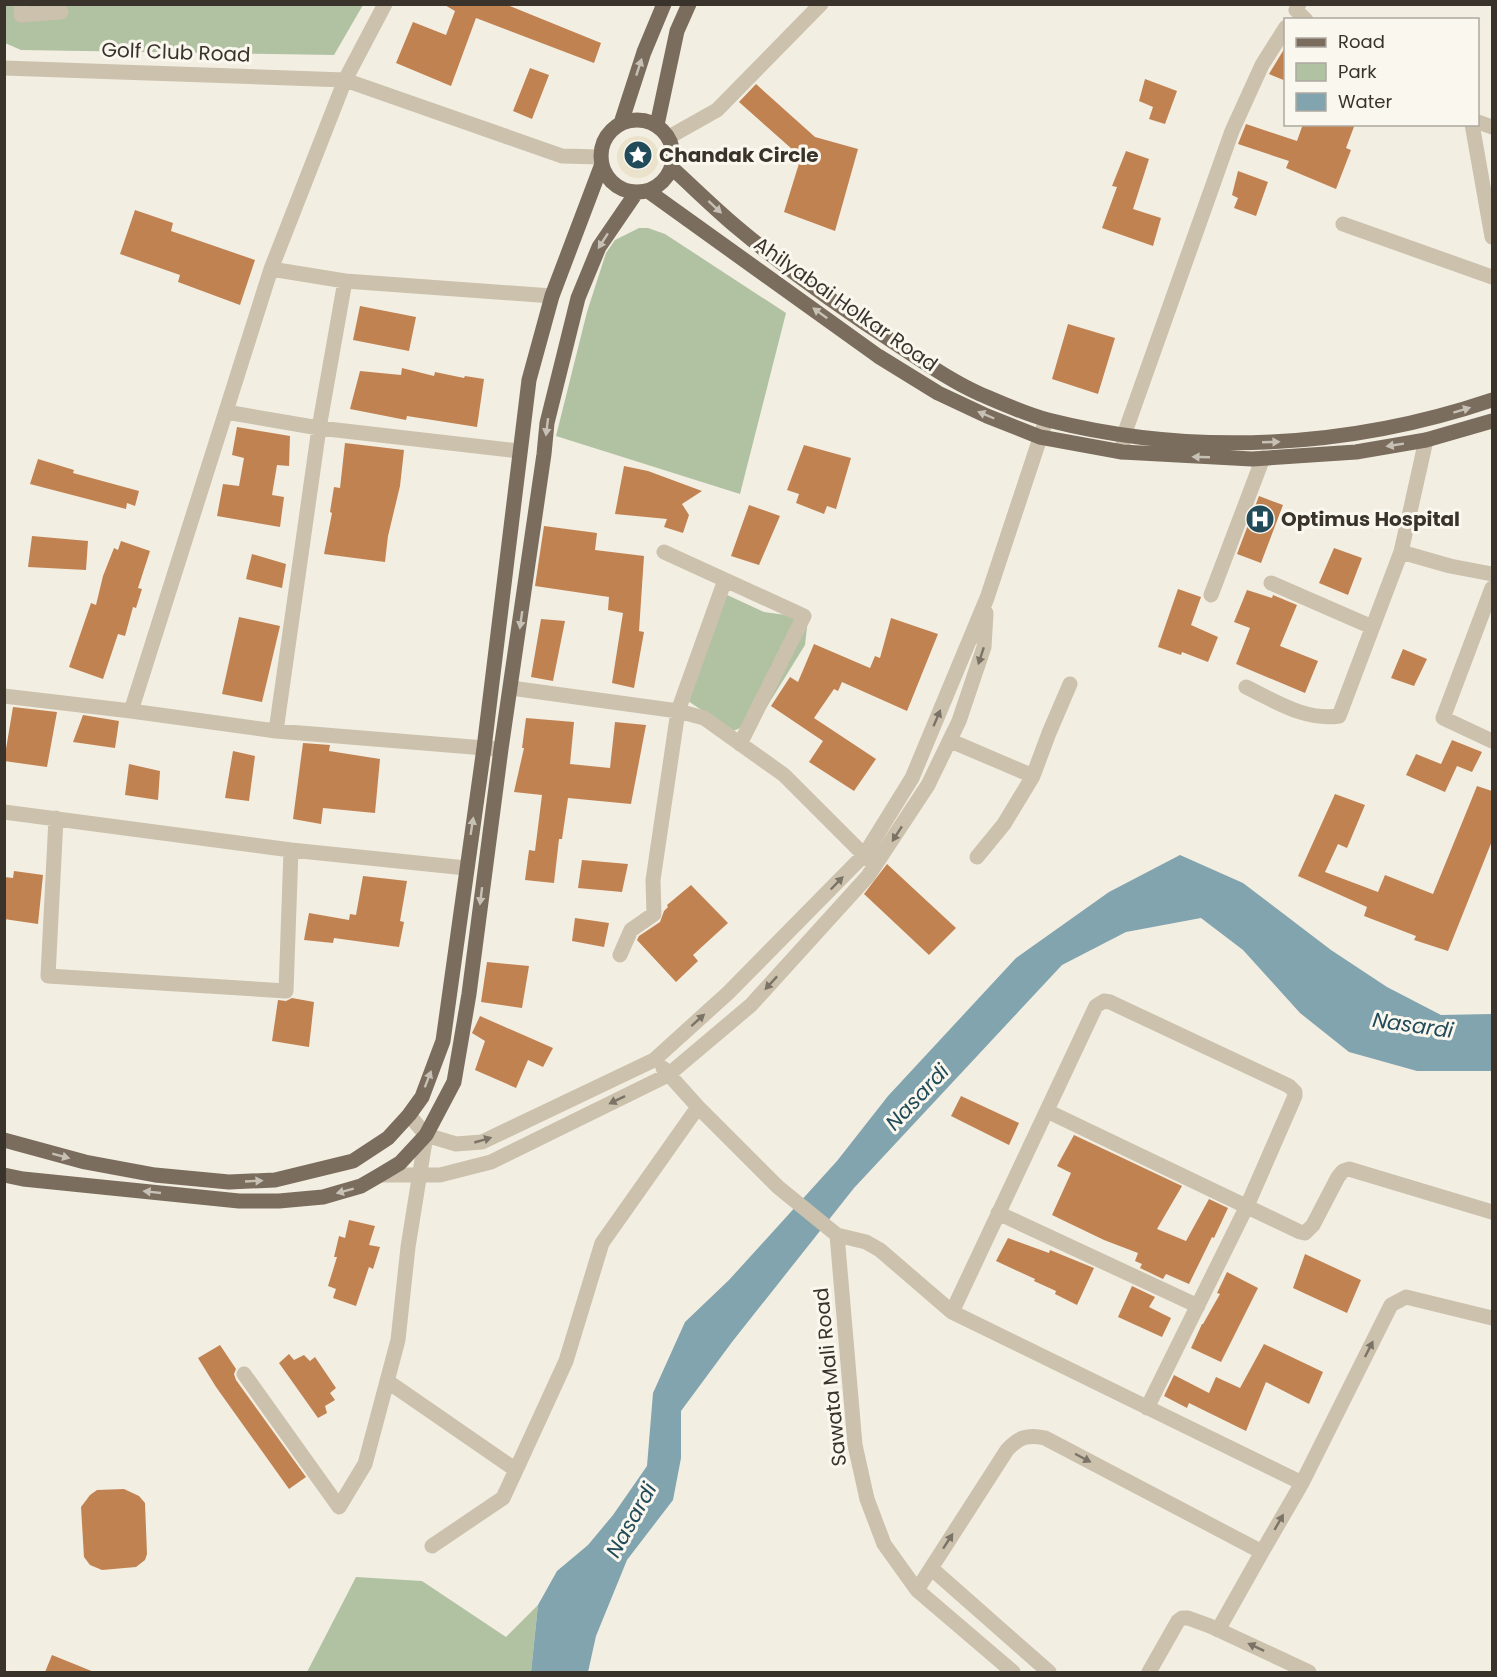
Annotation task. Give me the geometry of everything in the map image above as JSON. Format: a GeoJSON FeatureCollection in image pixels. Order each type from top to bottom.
{"type":"FeatureCollection","features":[{"type":"Feature","properties":{"kind":"main road"},"geometry":{"type":"LineString","coordinates":[[621,123],[644,52],[664,4]]}},
{"type":"Feature","properties":{"kind":"main road"},"geometry":{"type":"LineString","coordinates":[[657,125],[677,31],[689,4]]}},
{"type":"Feature","properties":{"kind":"main road"},"geometry":{"type":"LineString","coordinates":[[4,1140],[85,1162],[155,1175],[229,1182],[274,1180],[353,1161],[388,1138],[422,1097],[443,1041],[484,748],[529,380],[552,296],[601,160],[606,137],[621,123],[645,120],[657,125],[672,145],[672,168],[668,177],[659,186],[642,192],[624,190],[614,184],[606,175],[601,160]]}},
{"type":"Feature","properties":{"kind":"main road","name":"Ahilyabai Holkar Road"},"geometry":{"type":"LineString","coordinates":[[672,168],[739,229],[860,320],[927,364],[977,393],[1046,420],[1125,435],[1189,441],[1274,442],[1356,435],[1459,411],[1492,400]]}},
{"type":"Feature","properties":{"kind":"main road"},"geometry":{"type":"LineString","coordinates":[[4,1175],[23,1179],[259,1202],[323,1197],[361,1186],[400,1163],[426,1135],[454,1082],[469,993],[547,423],[561,360],[578,298],[599,247],[642,192]]}},
{"type":"Feature","properties":{"kind":"main road","name":"Ahilyabai Holkar Road"},"geometry":{"type":"LineString","coordinates":[[642,192],[878,356],[938,393],[1040,437],[1122,452],[1197,457],[1263,458],[1356,452],[1426,440],[1492,422]]}},
{"type":"Feature","properties":{"kind":"street"},"geometry":{"type":"LineString","coordinates":[[22,4],[21,15],[61,12]]}},
{"type":"Feature","properties":{"kind":"street"},"geometry":{"type":"LineString","coordinates":[[131,711],[271,269],[345,80],[385,4]]}},
{"type":"Feature","properties":{"kind":"street"},"geometry":{"type":"LineString","coordinates":[[669,138],[717,110],[821,4]]}},
{"type":"Feature","properties":{"kind":"street"},"geometry":{"type":"LineString","coordinates":[[1122,452],[1125,435],[1232,130],[1263,65],[1284,30]]}},
{"type":"Feature","properties":{"kind":"street","name":"Golf Club Road"},"geometry":{"type":"LineString","coordinates":[[4,68],[345,80],[562,156],[601,160]]}},
{"type":"Feature","properties":{"kind":"street"},"geometry":{"type":"LineString","coordinates":[[1472,126],[1492,237]]}},
{"type":"Feature","properties":{"kind":"street"},"geometry":{"type":"LineString","coordinates":[[1343,224],[1492,277]]}},
{"type":"Feature","properties":{"kind":"street"},"geometry":{"type":"LineString","coordinates":[[271,269],[345,281],[552,296]]}},
{"type":"Feature","properties":{"kind":"street"},"geometry":{"type":"LineString","coordinates":[[276,731],[319,428],[345,281]]}},
{"type":"Feature","properties":{"kind":"street"},"geometry":{"type":"LineString","coordinates":[[226,412],[319,428],[519,451]]}},
{"type":"Feature","properties":{"kind":"street"},"geometry":{"type":"LineString","coordinates":[[409,1115],[426,1135],[456,1144],[482,1142],[654,1060],[728,993],[865,854],[912,778],[987,598],[1046,420]]}},
{"type":"Feature","properties":{"kind":"street"},"geometry":{"type":"LineString","coordinates":[[1246,687],[1307,716],[1328,718],[1339,716],[1401,552],[1426,440]]}},
{"type":"Feature","properties":{"kind":"street"},"geometry":{"type":"LineString","coordinates":[[1211,595],[1263,458]]}},
{"type":"Feature","properties":{"kind":"street"},"geometry":{"type":"LineString","coordinates":[[664,552],[804,616],[740,744]]}},
{"type":"Feature","properties":{"kind":"street"},"geometry":{"type":"LineString","coordinates":[[1401,552],[1450,566],[1492,574]]}},
{"type":"Feature","properties":{"kind":"street"},"geometry":{"type":"LineString","coordinates":[[620,955],[631,930],[654,914],[653,880],[678,711],[725,580]]}},
{"type":"Feature","properties":{"kind":"street"},"geometry":{"type":"LineString","coordinates":[[1271,583],[1372,627]]}},
{"type":"Feature","properties":{"kind":"street"},"geometry":{"type":"LineString","coordinates":[[1492,588],[1443,718],[1492,741]]}},
{"type":"Feature","properties":{"kind":"street"},"geometry":{"type":"LineString","coordinates":[[380,1175],[440,1174],[491,1162],[668,1075],[751,1005],[875,868],[928,785],[951,741],[984,647],[987,598]]}},
{"type":"Feature","properties":{"kind":"street"},"geometry":{"type":"LineString","coordinates":[[977,857],[1004,825],[1033,776],[1070,684]]}},
{"type":"Feature","properties":{"kind":"street"},"geometry":{"type":"LineString","coordinates":[[511,688],[678,711],[704,718],[784,775],[865,854],[875,868]]}},
{"type":"Feature","properties":{"kind":"street"},"geometry":{"type":"LineString","coordinates":[[4,696],[276,731],[501,749]]}},
{"type":"Feature","properties":{"kind":"street"},"geometry":{"type":"LineString","coordinates":[[951,741],[1033,776]]}},
{"type":"Feature","properties":{"kind":"street"},"geometry":{"type":"LineString","coordinates":[[4,812],[291,850],[466,868]]}},
{"type":"Feature","properties":{"kind":"street"},"geometry":{"type":"LineString","coordinates":[[56,819],[48,976],[286,991],[291,850]]}},
{"type":"Feature","properties":{"kind":"street"},"geometry":{"type":"LineString","coordinates":[[952,1312],[1096,1006],[1104,1001],[1110,1002],[1293,1088],[1295,1096],[1247,1206],[1147,1408]]}},
{"type":"Feature","properties":{"kind":"street"},"geometry":{"type":"LineString","coordinates":[[654,1060],[778,1187],[837,1235],[855,1238],[880,1250],[952,1312],[1302,1483]]}},
{"type":"Feature","properties":{"kind":"street"},"geometry":{"type":"LineString","coordinates":[[432,1546],[502,1498],[566,1361],[602,1243],[698,1107]]}},
{"type":"Feature","properties":{"kind":"street"},"geometry":{"type":"LineString","coordinates":[[1047,1111],[1305,1233],[1313,1225],[1338,1177],[1343,1171],[1349,1169],[1492,1212]]}},
{"type":"Feature","properties":{"kind":"street"},"geometry":{"type":"LineString","coordinates":[[243,1374],[339,1507],[365,1464],[398,1340],[408,1247],[426,1135]]}},
{"type":"Feature","properties":{"kind":"street"},"geometry":{"type":"LineString","coordinates":[[998,1213],[1198,1306]]}},
{"type":"Feature","properties":{"kind":"street","name":"Sawata Mali Road"},"geometry":{"type":"LineString","coordinates":[[837,1235],[855,1445],[867,1499],[884,1544],[917,1590],[1013,1672]]}},
{"type":"Feature","properties":{"kind":"street"},"geometry":{"type":"LineString","coordinates":[[1218,1630],[1302,1483],[1391,1305],[1406,1297],[1492,1318]]}},
{"type":"Feature","properties":{"kind":"street"},"geometry":{"type":"LineString","coordinates":[[387,1381],[516,1470]]}},
{"type":"Feature","properties":{"kind":"street"},"geometry":{"type":"LineString","coordinates":[[917,1590],[1007,1450],[1015,1441],[1024,1436],[1045,1438],[1262,1552]]}},
{"type":"Feature","properties":{"kind":"street"},"geometry":{"type":"LineString","coordinates":[[931,1568],[1049,1672]]}},
{"type":"Feature","properties":{"kind":"street"},"geometry":{"type":"LineString","coordinates":[[1149,1672],[1178,1621],[1182,1618],[1188,1618],[1218,1630],[1309,1672]]}},
{"type":"Feature","properties":{"kind":"green space"},"geometry":{"type":"Polygon","coordinates":[[[4,5],[363,5],[334,55],[21,50],[5,43],[4,5]]]}},
{"type":"Feature","properties":{"kind":"green space"},"geometry":{"type":"Polygon","coordinates":[[[639,228],[648,228],[665,234],[786,313],[740,494],[556,436],[587,312],[606,253],[615,240],[639,228]]]}},
{"type":"Feature","properties":{"kind":"green space"},"geometry":{"type":"Polygon","coordinates":[[[725,594],[764,612],[808,618],[805,645],[758,721],[733,731],[685,699],[725,594]]]}},
{"type":"Feature","properties":{"kind":"green space"},"geometry":{"type":"Polygon","coordinates":[[[356,1577],[422,1581],[506,1637],[538,1605],[531,1672],[307,1672],[356,1577]]]}},
{"type":"Feature","properties":{"kind":"shaded area","name":"Chandak Circle"},"geometry":{"type":"Polygon","coordinates":[[[638,136],[653,142],[659,157],[653,172],[638,178],[623,172],[617,157],[623,142],[638,136]]]}},
{"type":"Feature","properties":{"kind":"water","name":"Nasardi"},"geometry":{"type":"Polygon","coordinates":[[[1180,855],[1243,883],[1331,950],[1387,987],[1441,1015],[1492,1014],[1492,1071],[1417,1071],[1349,1052],[1300,1013],[1243,950],[1201,918],[1126,932],[1062,965],[854,1188],[732,1342],[681,1411],[681,1458],[673,1500],[627,1560],[596,1636],[588,1672],[531,1672],[538,1605],[557,1571],[588,1545],[613,1515],[647,1466],[653,1393],[685,1322],[729,1280],[837,1161],[888,1096],[1016,958],[1109,892],[1180,855]]]}},
{"type":"Feature","properties":{"kind":"building"},"geometry":{"type":"Polygon","coordinates":[[[443,4],[505,4],[601,43],[594,63],[476,18],[451,86],[396,63],[413,22],[446,35],[455,11],[443,4]]]}},
{"type":"Feature","properties":{"kind":"building"},"geometry":{"type":"Polygon","coordinates":[[[1284,49],[1284,80],[1269,74],[1284,49]]]}},
{"type":"Feature","properties":{"kind":"building"},"geometry":{"type":"Polygon","coordinates":[[[530,68],[549,75],[532,119],[513,111],[530,68]]]}},
{"type":"Feature","properties":{"kind":"building"},"geometry":{"type":"Polygon","coordinates":[[[1145,79],[1177,91],[1165,124],[1149,119],[1153,107],[1139,101],[1145,79]]]}},
{"type":"Feature","properties":{"kind":"building"},"geometry":{"type":"Polygon","coordinates":[[[756,84],[815,137],[858,149],[835,231],[784,212],[801,157],[739,102],[756,84]]]}},
{"type":"Feature","properties":{"kind":"building"},"geometry":{"type":"Polygon","coordinates":[[[1246,124],[1297,141],[1302,126],[1354,126],[1346,148],[1351,150],[1336,189],[1286,168],[1289,161],[1238,144],[1246,124]]]}},
{"type":"Feature","properties":{"kind":"building"},"geometry":{"type":"Polygon","coordinates":[[[1126,151],[1149,159],[1133,209],[1161,218],[1153,246],[1102,228],[1117,187],[1112,186],[1126,151]]]}},
{"type":"Feature","properties":{"kind":"building"},"geometry":{"type":"Polygon","coordinates":[[[1238,171],[1268,182],[1256,216],[1234,208],[1238,198],[1232,195],[1238,171]]]}},
{"type":"Feature","properties":{"kind":"building"},"geometry":{"type":"Polygon","coordinates":[[[135,210],[173,223],[171,231],[255,260],[240,305],[178,282],[180,275],[120,254],[135,210]]]}},
{"type":"Feature","properties":{"kind":"building"},"geometry":{"type":"Polygon","coordinates":[[[360,306],[416,317],[409,351],[353,340],[360,306]]]}},
{"type":"Feature","properties":{"kind":"building"},"geometry":{"type":"Polygon","coordinates":[[[1068,324],[1115,338],[1098,394],[1052,379],[1068,324]]]}},
{"type":"Feature","properties":{"kind":"building"},"geometry":{"type":"Polygon","coordinates":[[[402,368],[434,376],[435,372],[464,378],[465,376],[484,379],[477,427],[407,416],[406,420],[350,409],[360,371],[401,375],[402,368]]]}},
{"type":"Feature","properties":{"kind":"building"},"geometry":{"type":"Polygon","coordinates":[[[237,427],[290,436],[289,466],[277,465],[272,495],[284,497],[280,527],[217,516],[223,484],[239,486],[244,458],[232,455],[237,427]]]}},
{"type":"Feature","properties":{"kind":"building"},"geometry":{"type":"Polygon","coordinates":[[[345,443],[404,450],[400,486],[388,536],[385,562],[324,554],[332,513],[330,512],[334,487],[340,488],[345,443]]]}},
{"type":"Feature","properties":{"kind":"building"},"geometry":{"type":"Polygon","coordinates":[[[804,445],[851,458],[836,509],[827,506],[824,514],[796,503],[799,494],[787,490],[804,445]]]}},
{"type":"Feature","properties":{"kind":"building"},"geometry":{"type":"Polygon","coordinates":[[[38,459],[74,470],[73,473],[139,491],[135,506],[127,503],[126,509],[30,484],[38,459]]]}},
{"type":"Feature","properties":{"kind":"building"},"geometry":{"type":"Polygon","coordinates":[[[624,466],[648,471],[702,491],[682,504],[689,515],[683,533],[664,527],[667,519],[615,514],[624,466]]]}},
{"type":"Feature","properties":{"kind":"building"},"geometry":{"type":"Polygon","coordinates":[[[1259,496],[1283,505],[1261,563],[1237,554],[1259,496]]]}},
{"type":"Feature","properties":{"kind":"building"},"geometry":{"type":"Polygon","coordinates":[[[749,505],[780,516],[759,565],[731,556],[749,505]]]}},
{"type":"Feature","properties":{"kind":"building"},"geometry":{"type":"Polygon","coordinates":[[[544,526],[597,533],[595,550],[644,556],[639,631],[644,632],[634,688],[612,683],[623,613],[608,610],[609,597],[535,586],[544,526]]]}},
{"type":"Feature","properties":{"kind":"building"},"geometry":{"type":"Polygon","coordinates":[[[32,536],[88,541],[86,570],[28,567],[32,536]]]}},
{"type":"Feature","properties":{"kind":"building"},"geometry":{"type":"Polygon","coordinates":[[[121,541],[150,551],[138,588],[142,589],[136,608],[133,607],[125,636],[118,634],[103,679],[69,667],[91,603],[96,605],[103,576],[114,548],[118,550],[121,541]]]}},
{"type":"Feature","properties":{"kind":"building"},"geometry":{"type":"Polygon","coordinates":[[[1334,548],[1362,558],[1348,595],[1319,583],[1334,548]]]}},
{"type":"Feature","properties":{"kind":"building"},"geometry":{"type":"Polygon","coordinates":[[[252,554],[286,564],[282,588],[246,579],[252,554]]]}},
{"type":"Feature","properties":{"kind":"building"},"geometry":{"type":"Polygon","coordinates":[[[1178,589],[1201,597],[1191,625],[1218,637],[1208,662],[1182,652],[1181,655],[1158,647],[1178,589]]]}},
{"type":"Feature","properties":{"kind":"building"},"geometry":{"type":"Polygon","coordinates":[[[1247,590],[1272,598],[1273,595],[1297,605],[1280,646],[1318,661],[1305,693],[1236,664],[1250,628],[1234,622],[1247,590]]]}},
{"type":"Feature","properties":{"kind":"building"},"geometry":{"type":"Polygon","coordinates":[[[239,617],[280,626],[262,702],[222,694],[239,617]]]}},
{"type":"Feature","properties":{"kind":"building"},"geometry":{"type":"Polygon","coordinates":[[[891,618],[938,634],[907,711],[842,682],[838,691],[834,689],[814,718],[876,759],[854,791],[809,762],[823,741],[771,706],[790,677],[798,682],[814,644],[870,668],[875,656],[880,658],[891,618]]]}},
{"type":"Feature","properties":{"kind":"building"},"geometry":{"type":"Polygon","coordinates":[[[541,619],[565,621],[553,681],[531,677],[541,619]]]}},
{"type":"Feature","properties":{"kind":"building"},"geometry":{"type":"Polygon","coordinates":[[[1403,649],[1427,659],[1414,686],[1391,678],[1403,649]]]}},
{"type":"Feature","properties":{"kind":"building"},"geometry":{"type":"Polygon","coordinates":[[[13,707],[57,712],[47,767],[4,761],[13,707]]]}},
{"type":"Feature","properties":{"kind":"building"},"geometry":{"type":"Polygon","coordinates":[[[83,715],[119,721],[115,748],[73,742],[83,715]]]}},
{"type":"Feature","properties":{"kind":"building"},"geometry":{"type":"Polygon","coordinates":[[[526,718],[574,722],[570,764],[610,768],[615,722],[646,725],[631,804],[568,798],[562,839],[559,839],[554,883],[525,880],[529,850],[535,851],[542,795],[514,792],[524,748],[522,748],[526,718]]]}},
{"type":"Feature","properties":{"kind":"building"},"geometry":{"type":"Polygon","coordinates":[[[1452,740],[1482,752],[1472,772],[1457,766],[1445,792],[1406,775],[1416,754],[1441,764],[1452,740]]]}},
{"type":"Feature","properties":{"kind":"building"},"geometry":{"type":"Polygon","coordinates":[[[303,743],[330,745],[329,751],[380,759],[375,813],[323,808],[321,824],[293,819],[303,743]]]}},
{"type":"Feature","properties":{"kind":"building"},"geometry":{"type":"Polygon","coordinates":[[[233,751],[255,756],[249,801],[225,798],[233,751]]]}},
{"type":"Feature","properties":{"kind":"building"},"geometry":{"type":"Polygon","coordinates":[[[129,764],[160,771],[158,800],[125,795],[129,764]]]}},
{"type":"Feature","properties":{"kind":"building"},"geometry":{"type":"Polygon","coordinates":[[[1477,786],[1492,791],[1492,841],[1448,951],[1414,940],[1416,936],[1364,916],[1367,907],[1298,876],[1335,794],[1365,805],[1347,848],[1338,844],[1325,872],[1378,892],[1385,875],[1433,894],[1477,786]]]}},
{"type":"Feature","properties":{"kind":"building"},"geometry":{"type":"Polygon","coordinates":[[[582,860],[628,864],[622,892],[578,888],[582,860]]]}},
{"type":"Feature","properties":{"kind":"building"},"geometry":{"type":"Polygon","coordinates":[[[887,864],[956,928],[929,955],[864,894],[887,864]]]}},
{"type":"Feature","properties":{"kind":"building"},"geometry":{"type":"Polygon","coordinates":[[[14,871],[43,875],[38,924],[4,919],[4,877],[13,878],[14,871]]]}},
{"type":"Feature","properties":{"kind":"building"},"geometry":{"type":"Polygon","coordinates":[[[363,876],[407,881],[400,921],[404,922],[399,947],[334,938],[333,943],[304,940],[309,913],[349,920],[350,914],[356,915],[363,876]]]}},
{"type":"Feature","properties":{"kind":"building"},"geometry":{"type":"Polygon","coordinates":[[[691,885],[728,923],[693,955],[698,961],[676,982],[637,940],[639,936],[660,922],[667,905],[691,885]]]}},
{"type":"Feature","properties":{"kind":"building"},"geometry":{"type":"Polygon","coordinates":[[[575,918],[609,923],[604,947],[572,941],[575,918]]]}},
{"type":"Feature","properties":{"kind":"building"},"geometry":{"type":"Polygon","coordinates":[[[487,962],[529,966],[522,1008],[481,1002],[487,962]]]}},
{"type":"Feature","properties":{"kind":"building"},"geometry":{"type":"Polygon","coordinates":[[[292,998],[314,1002],[309,1047],[272,1041],[278,1000],[286,1001],[292,998]]]}},
{"type":"Feature","properties":{"kind":"building"},"geometry":{"type":"Polygon","coordinates":[[[480,1016],[553,1048],[543,1067],[528,1060],[516,1088],[475,1070],[485,1041],[472,1033],[480,1016]]]}},
{"type":"Feature","properties":{"kind":"building"},"geometry":{"type":"Polygon","coordinates":[[[961,1096],[1019,1123],[1009,1145],[951,1116],[961,1096]]]}},
{"type":"Feature","properties":{"kind":"building"},"geometry":{"type":"Polygon","coordinates":[[[1074,1135],[1182,1186],[1157,1229],[1186,1241],[1209,1199],[1228,1208],[1189,1284],[1166,1274],[1163,1279],[1140,1268],[1142,1264],[1135,1261],[1138,1253],[1104,1240],[1052,1215],[1071,1173],[1057,1166],[1074,1135]]]}},
{"type":"Feature","properties":{"kind":"building"},"geometry":{"type":"Polygon","coordinates":[[[349,1220],[375,1226],[369,1245],[380,1247],[373,1269],[369,1267],[356,1306],[333,1298],[336,1289],[328,1286],[337,1257],[334,1257],[339,1236],[345,1238],[349,1220]]]}},
{"type":"Feature","properties":{"kind":"building"},"geometry":{"type":"Polygon","coordinates":[[[1008,1238],[1049,1253],[1050,1250],[1094,1268],[1077,1305],[1055,1294],[1056,1291],[1034,1281],[1035,1279],[996,1261],[1008,1238]]]}},
{"type":"Feature","properties":{"kind":"building"},"geometry":{"type":"Polygon","coordinates":[[[1305,1254],[1361,1280],[1347,1313],[1293,1288],[1305,1254]]]}},
{"type":"Feature","properties":{"kind":"building"},"geometry":{"type":"Polygon","coordinates":[[[1227,1272],[1258,1288],[1221,1362],[1191,1348],[1220,1294],[1217,1293],[1227,1272]]]}},
{"type":"Feature","properties":{"kind":"building"},"geometry":{"type":"Polygon","coordinates":[[[1132,1286],[1155,1297],[1149,1307],[1171,1318],[1162,1337],[1118,1317],[1132,1286]]]}},
{"type":"Feature","properties":{"kind":"building"},"geometry":{"type":"Polygon","coordinates":[[[1264,1344],[1323,1372],[1309,1404],[1266,1382],[1246,1431],[1189,1403],[1187,1408],[1164,1396],[1174,1375],[1209,1393],[1216,1377],[1240,1388],[1264,1344]]]}},
{"type":"Feature","properties":{"kind":"building"},"geometry":{"type":"Polygon","coordinates":[[[220,1345],[236,1369],[234,1374],[236,1380],[306,1477],[289,1489],[198,1358],[220,1345]]]}},
{"type":"Feature","properties":{"kind":"building"},"geometry":{"type":"Polygon","coordinates":[[[289,1354],[294,1360],[304,1355],[310,1361],[315,1357],[336,1388],[330,1393],[335,1400],[325,1406],[327,1413],[318,1418],[279,1363],[289,1354]]]}},
{"type":"Feature","properties":{"kind":"building"},"geometry":{"type":"Polygon","coordinates":[[[124,1489],[139,1496],[145,1503],[147,1554],[145,1560],[136,1567],[102,1570],[90,1565],[84,1557],[81,1507],[97,1490],[124,1489]]]}},
{"type":"Feature","properties":{"kind":"building"},"geometry":{"type":"Polygon","coordinates":[[[52,1655],[94,1672],[45,1672],[52,1655]]]}},
{"type":"Feature","properties":{"kind":"place","name":"Chandak Circle"},"geometry":{"type":"Point","coordinates":[638,155]}},
{"type":"Feature","properties":{"kind":"place","name":"Optimus Hospital"},"geometry":{"type":"Point","coordinates":[1260,519]}}]}
